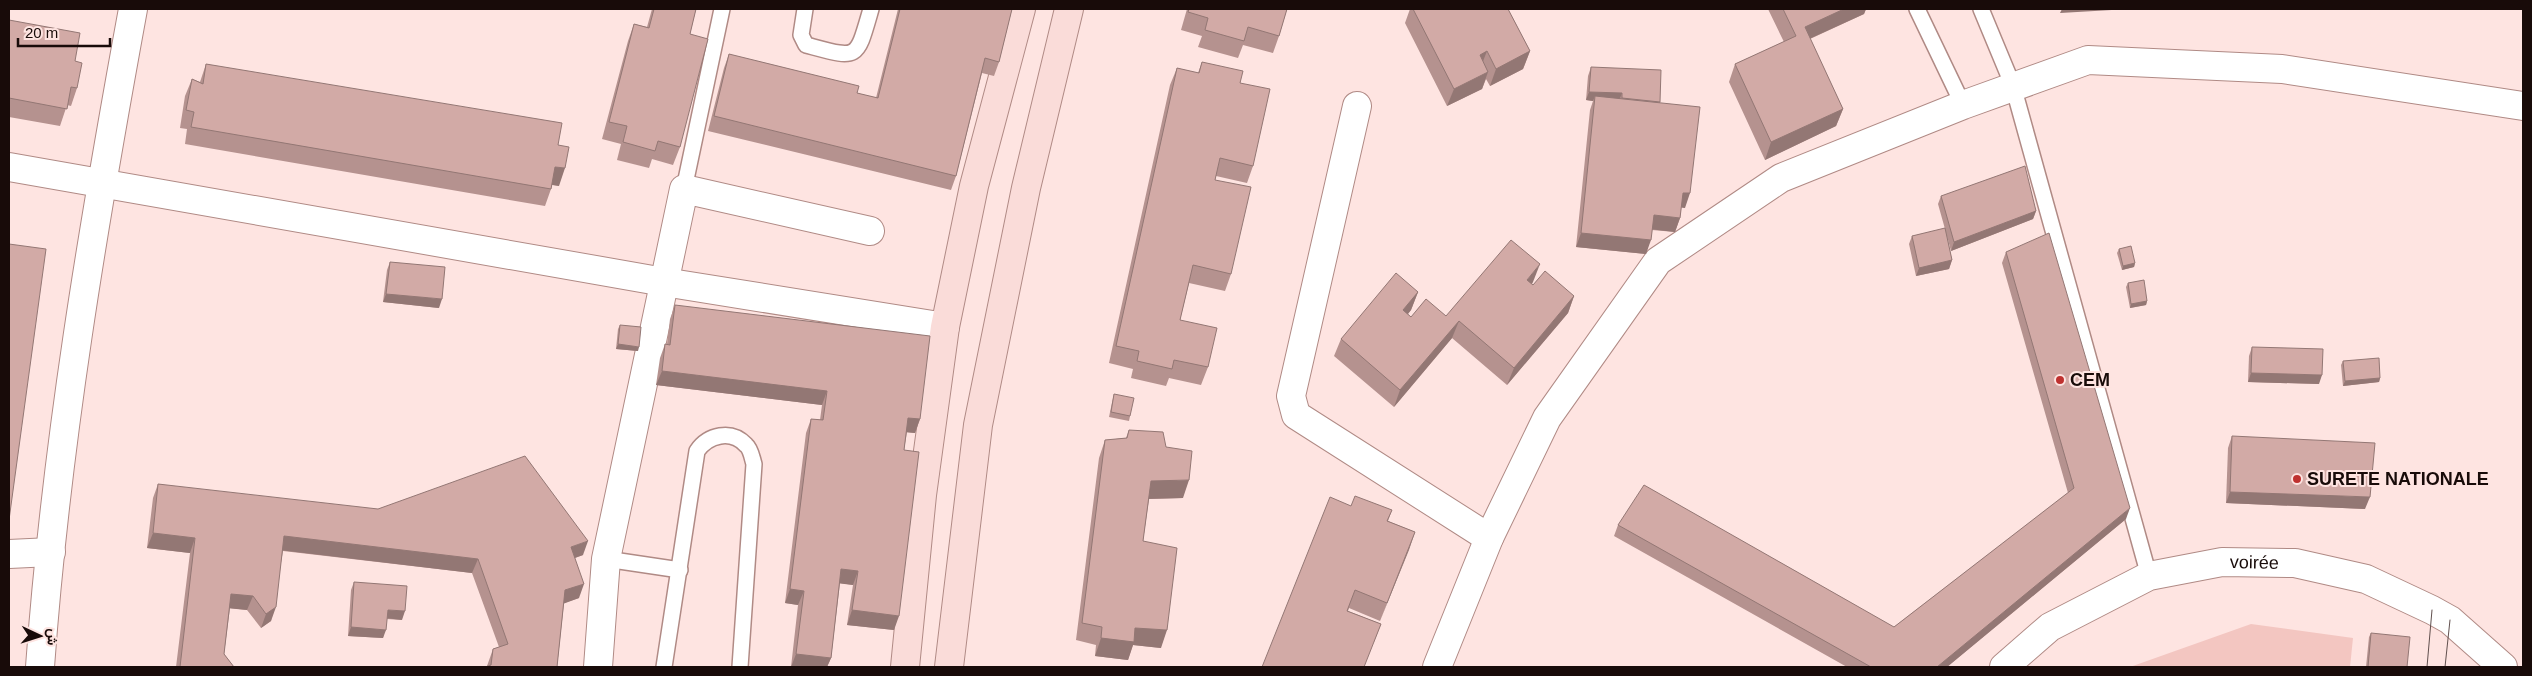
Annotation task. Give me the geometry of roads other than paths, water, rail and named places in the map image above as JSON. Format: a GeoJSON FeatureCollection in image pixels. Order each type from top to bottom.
{"type":"FeatureCollection","features":[{"type":"Feature","properties":{"kind":"main road"},"geometry":{"type":"LineString","coordinates":[[905,667],[922,495],[945,327],[974,186],[1021,9]]}},
{"type":"Feature","properties":{"kind":"main road"},"geometry":{"type":"LineString","coordinates":[[950,667],[978,424],[1026,188],[1069,9]]}},
{"type":"Feature","properties":{"kind":"street"},"geometry":{"type":"LineString","coordinates":[[40,667],[64,426],[101,182],[133,9]]}},
{"type":"Feature","properties":{"kind":"street"},"geometry":{"type":"LineString","coordinates":[[1437,667],[1489,538],[1547,418],[1658,261],[1781,178],[1963,105],[2088,60],[2282,69],[2523,106]]}},
{"type":"Feature","properties":{"kind":"street"},"geometry":{"type":"LineString","coordinates":[[1358,106],[1291,396],[1296,415],[1489,538]]}},
{"type":"Feature","properties":{"kind":"street"},"geometry":{"type":"LineString","coordinates":[[9,167],[664,282],[945,327]]}},
{"type":"Feature","properties":{"kind":"street"},"geometry":{"type":"LineString","coordinates":[[598,667],[606,559],[684,188],[870,231]]}},
{"type":"Feature","properties":{"kind":"street"},"geometry":{"type":"LineString","coordinates":[[9,554],[51,552]]}},
{"type":"Feature","properties":{"kind":"street","name":"voirée"},"geometry":{"type":"LineString","coordinates":[[2004,667],[2050,627],[2150,576],[2222,562],[2294,563],[2366,579],[2450,620],[2503,667]]}},
{"type":"Feature","properties":{"kind":"lane"},"geometry":{"type":"LineString","coordinates":[[684,188],[722,9]]}},
{"type":"Feature","properties":{"kind":"lane"},"geometry":{"type":"LineString","coordinates":[[805,9],[801,35],[806,46],[844,56],[854,52],[862,41],[871,9]]}},
{"type":"Feature","properties":{"kind":"lane"},"geometry":{"type":"LineString","coordinates":[[1917,9],[1963,105]]}},
{"type":"Feature","properties":{"kind":"lane"},"geometry":{"type":"LineString","coordinates":[[1981,9],[2013,86],[2150,576]]}},
{"type":"Feature","properties":{"kind":"lane"},"geometry":{"type":"LineString","coordinates":[[664,667],[697,451],[704,442],[712,437],[723,436],[737,438],[747,446],[754,464],[755,479],[740,667]]}},
{"type":"Feature","properties":{"kind":"lane"},"geometry":{"type":"LineString","coordinates":[[606,559],[680,570]]}},
{"type":"Feature","properties":{"kind":"tram line"},"geometry":{"type":"LineString","coordinates":[[2427,667],[2432,610]]}},
{"type":"Feature","properties":{"kind":"tram line"},"geometry":{"type":"LineString","coordinates":[[2445,667],[2450,620]]}},
{"type":"Feature","properties":{"kind":"place","name":"CEM"},"geometry":{"type":"Point","coordinates":[2060,380]}},
{"type":"Feature","properties":{"kind":"place","name":"SURETE NATIONALE"},"geometry":{"type":"Point","coordinates":[2297,479]}}]}
